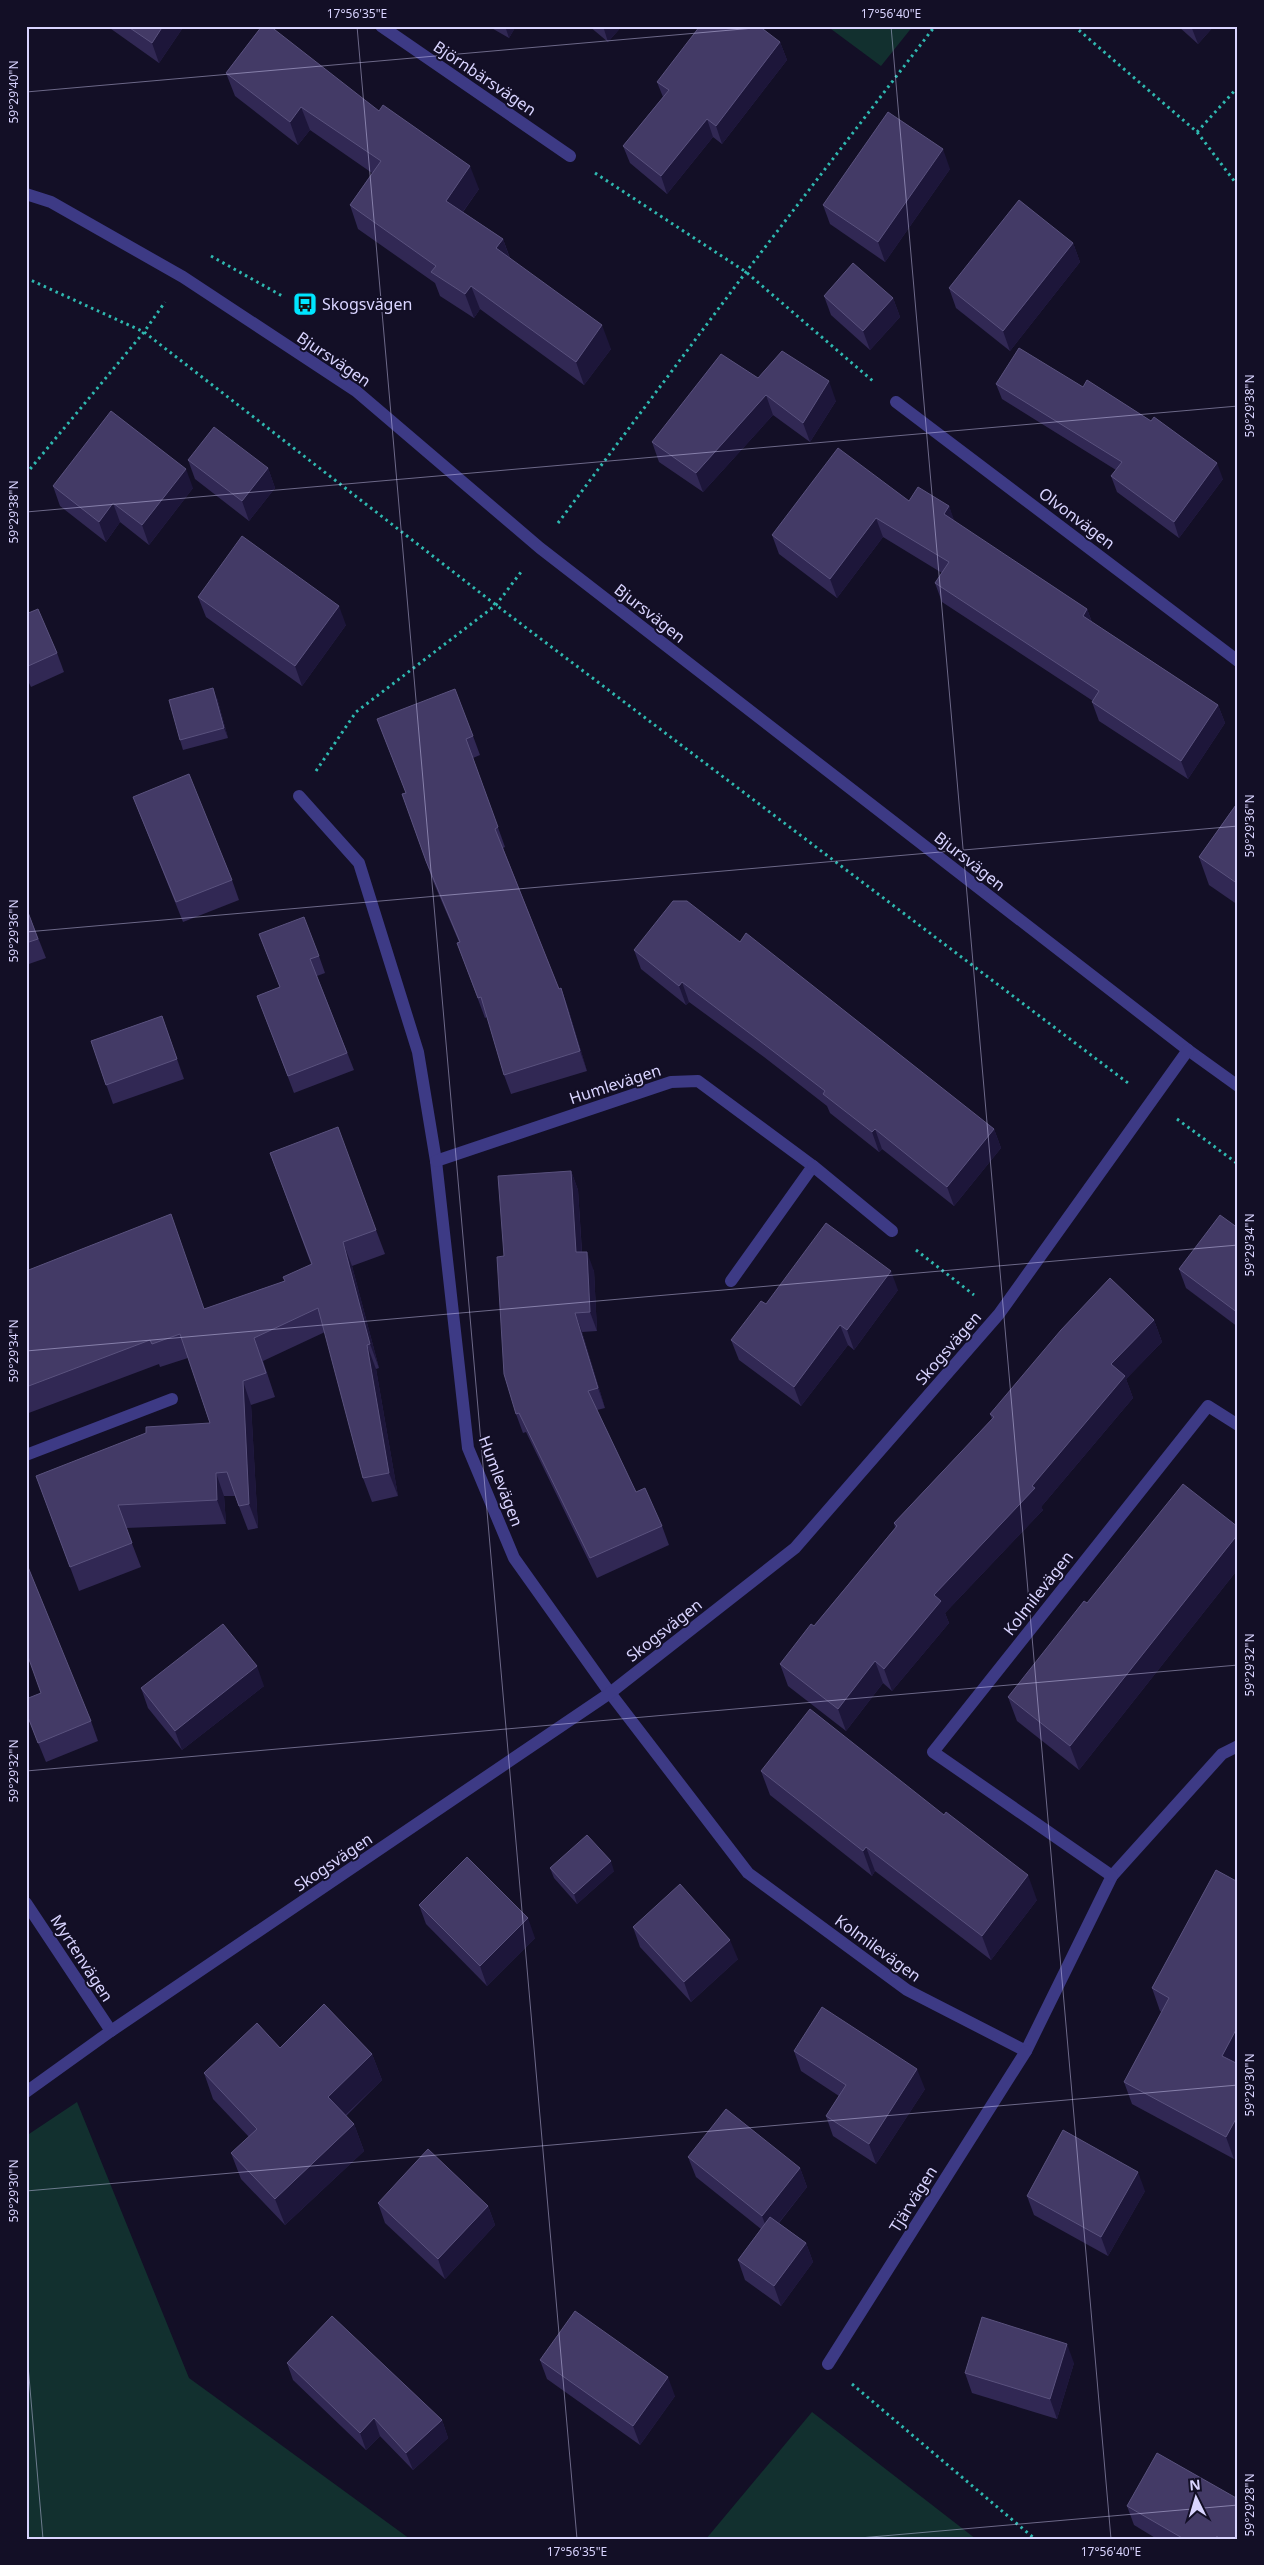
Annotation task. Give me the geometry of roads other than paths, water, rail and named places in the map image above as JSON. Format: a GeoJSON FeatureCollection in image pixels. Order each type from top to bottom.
{"type":"FeatureCollection","features":[{"type":"Feature","properties":{"kind":"street","name":"Björnbärsvägen"},"geometry":{"type":"LineString","coordinates":[[381,26],[570,156]]}},
{"type":"Feature","properties":{"kind":"street","name":"Bjursvägen"},"geometry":{"type":"LineString","coordinates":[[26,194],[51,202],[183,277],[356,391],[540,548],[1188,1050],[1238,1086]]}},
{"type":"Feature","properties":{"kind":"street","name":"Olvonvägen"},"geometry":{"type":"LineString","coordinates":[[896,402],[1238,661]]}},
{"type":"Feature","properties":{"kind":"street","name":"Humlevägen"},"geometry":{"type":"LineString","coordinates":[[299,796],[359,863],[418,1052],[436,1161],[468,1448],[514,1558],[610,1693]]}},
{"type":"Feature","properties":{"kind":"street","name":"Skogsvägen"},"geometry":{"type":"LineString","coordinates":[[26,2092],[111,2031],[610,1693],[795,1548],[999,1314],[1188,1050]]}},
{"type":"Feature","properties":{"kind":"street","name":"Humlevägen"},"geometry":{"type":"LineString","coordinates":[[436,1161],[671,1082],[698,1081],[814,1166],[892,1231]]}},
{"type":"Feature","properties":{"kind":"street"},"geometry":{"type":"LineString","coordinates":[[731,1281],[814,1166]]}},
{"type":"Feature","properties":{"kind":"street"},"geometry":{"type":"LineString","coordinates":[[26,1455],[172,1399]]}},
{"type":"Feature","properties":{"kind":"street","name":"Kolmilevägen"},"geometry":{"type":"LineString","coordinates":[[1112,1876],[933,1752],[1208,1406],[1238,1426]]}},
{"type":"Feature","properties":{"kind":"street","name":"Kolmilevägen"},"geometry":{"type":"LineString","coordinates":[[610,1693],[748,1873],[907,1990],[1026,2051]]}},
{"type":"Feature","properties":{"kind":"street"},"geometry":{"type":"LineString","coordinates":[[1026,2051],[1112,1876],[1222,1754],[1238,1746]]}},
{"type":"Feature","properties":{"kind":"street","name":"Myrtenvägen"},"geometry":{"type":"LineString","coordinates":[[26,1903],[111,2031]]}},
{"type":"Feature","properties":{"kind":"street","name":"Tjärvägen"},"geometry":{"type":"LineString","coordinates":[[828,2364],[1026,2051]]}},
{"type":"Feature","properties":{"kind":"place","name":"Skogsvägen"},"geometry":{"type":"Point","coordinates":[305,304]}}]}
